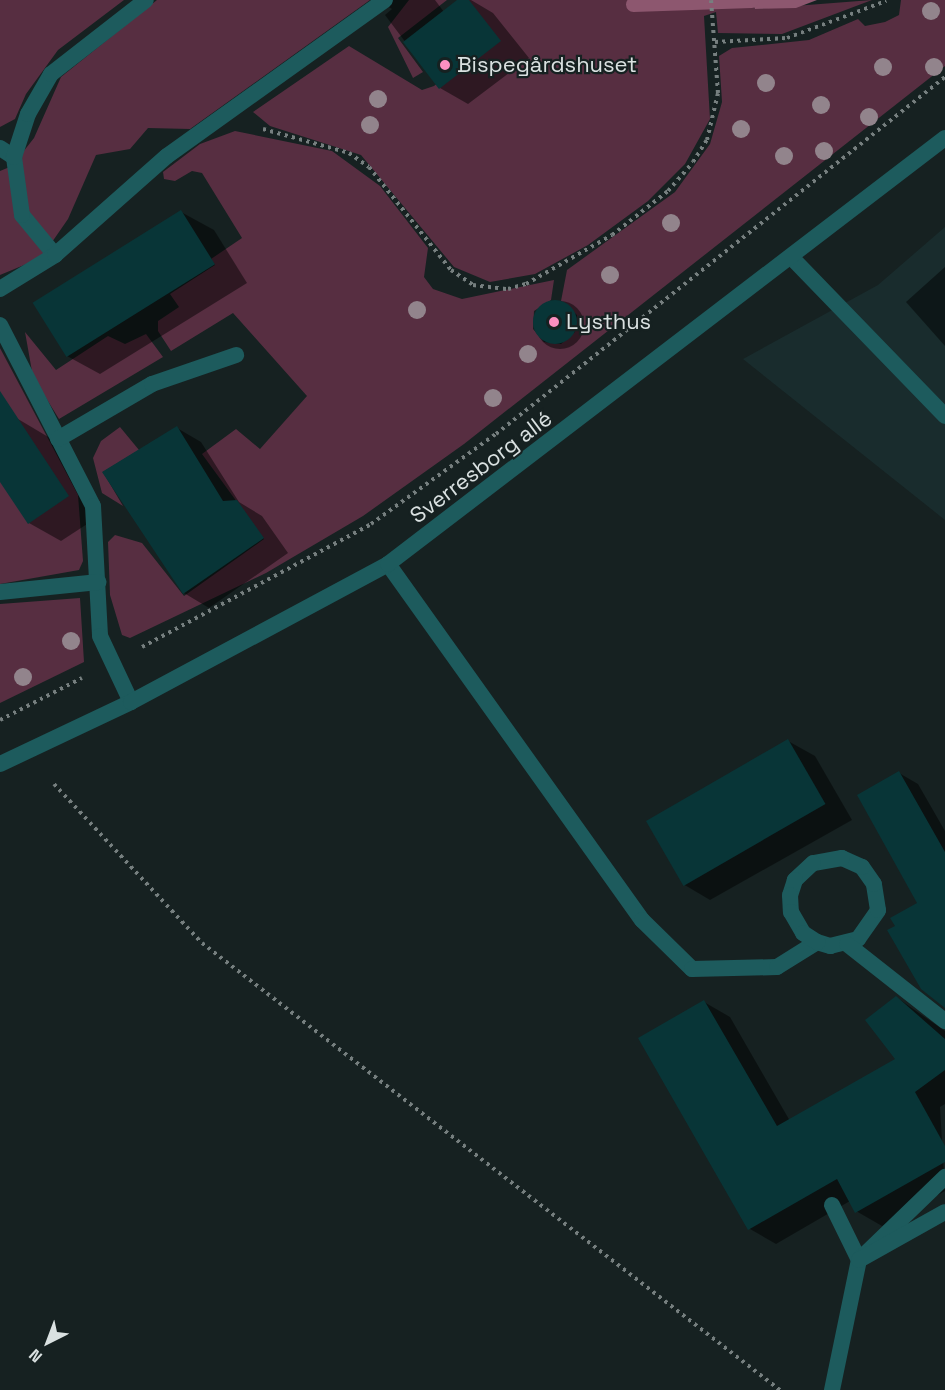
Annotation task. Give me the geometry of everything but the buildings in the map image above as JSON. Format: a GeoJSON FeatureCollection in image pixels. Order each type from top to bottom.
{"type":"FeatureCollection","features":[{"type":"Feature","properties":{"kind":"street"},"geometry":{"type":"LineString","coordinates":[[54,255],[22,215],[7,152],[51,74],[146,0]]}},
{"type":"Feature","properties":{"kind":"street"},"geometry":{"type":"LineString","coordinates":[[0,289],[54,255],[167,156],[385,0]]}},
{"type":"Feature","properties":{"kind":"street","name":"Sverresborg allé"},"geometry":{"type":"LineString","coordinates":[[0,764],[130,702],[388,564],[792,258],[945,138]]}},
{"type":"Feature","properties":{"kind":"street"},"geometry":{"type":"LineString","coordinates":[[792,258],[945,416]]}},
{"type":"Feature","properties":{"kind":"street"},"geometry":{"type":"LineString","coordinates":[[0,326],[93,506],[100,636],[110,664],[130,702]]}},
{"type":"Feature","properties":{"kind":"street"},"geometry":{"type":"LineString","coordinates":[[58,440],[152,384],[236,355]]}},
{"type":"Feature","properties":{"kind":"street"},"geometry":{"type":"LineString","coordinates":[[388,564],[642,920],[692,969],[777,967],[817,942]]}},
{"type":"Feature","properties":{"kind":"street"},"geometry":{"type":"LineString","coordinates":[[0,592],[98,582]]}},
{"type":"Feature","properties":{"kind":"street"},"geometry":{"type":"LineString","coordinates":[[847,944],[872,926],[878,910],[874,884],[862,867],[842,858],[813,863],[795,880],[790,896],[791,912],[803,933],[817,942],[847,944],[945,1021]]}},
{"type":"Feature","properties":{"kind":"street"},"geometry":{"type":"LineString","coordinates":[[831,1390],[859,1260],[945,1177]]}},
{"type":"Feature","properties":{"kind":"street"},"geometry":{"type":"LineString","coordinates":[[832,1205],[859,1260]]}},
{"type":"Feature","properties":{"kind":"street"},"geometry":{"type":"LineString","coordinates":[[859,1260],[945,1212]]}},
{"type":"Feature","properties":{"kind":"path"},"geometry":{"type":"LineString","coordinates":[[230,112],[262,128],[349,153],[369,167],[451,270],[473,285],[508,288],[558,270],[612,235],[668,191],[693,162],[714,119],[715,42],[711,0]]}},
{"type":"Feature","properties":{"kind":"path"},"geometry":{"type":"LineString","coordinates":[[715,42],[787,38],[886,1]]}},
{"type":"Feature","properties":{"kind":"path"},"geometry":{"type":"LineString","coordinates":[[0,720],[110,664],[371,524],[496,434],[945,77]]}},
{"type":"Feature","properties":{"kind":"path"},"geometry":{"type":"LineString","coordinates":[[54,784],[202,943],[780,1390]]}},
{"type":"Feature","properties":{"kind":"shaded area"},"geometry":{"type":"Polygon","coordinates":[[[0,0],[124,0],[58,50],[26,94],[15,119],[0,127],[0,0]]]}},
{"type":"Feature","properties":{"kind":"shaded area"},"geometry":{"type":"Polygon","coordinates":[[[157,0],[370,0],[190,129],[148,128],[130,149],[96,155],[68,219],[41,258],[0,275],[0,171],[12,166],[34,138],[61,77],[157,0]]]}},
{"type":"Feature","properties":{"kind":"shaded area"},"geometry":{"type":"Polygon","coordinates":[[[409,0],[447,0],[398,38],[423,72],[413,78],[388,27],[409,0]]]}},
{"type":"Feature","properties":{"kind":"shaded area"},"geometry":{"type":"Polygon","coordinates":[[[460,0],[751,0],[755,9],[872,0],[782,34],[718,33],[716,12],[704,16],[710,119],[685,164],[648,201],[588,245],[535,274],[490,282],[454,267],[361,155],[270,126],[253,112],[349,46],[422,90],[434,86],[491,41],[460,0]]]}},
{"type":"Feature","properties":{"kind":"shaded area"},"geometry":{"type":"Polygon","coordinates":[[[751,0],[817,0],[796,8],[755,9],[751,0]]]}},
{"type":"Feature","properties":{"kind":"shaded area"},"geometry":{"type":"Polygon","coordinates":[[[901,0],[945,0],[945,66],[464,444],[363,516],[266,573],[130,638],[122,635],[110,595],[108,542],[115,535],[142,543],[184,596],[264,539],[202,454],[236,429],[260,449],[307,396],[233,313],[171,351],[158,331],[158,321],[179,307],[170,294],[215,265],[211,259],[242,238],[202,173],[192,171],[175,181],[164,179],[163,172],[200,144],[235,131],[332,151],[380,186],[428,248],[424,277],[433,289],[462,299],[554,280],[551,300],[534,311],[533,329],[544,342],[561,344],[575,332],[577,315],[561,301],[567,270],[675,192],[710,144],[722,102],[719,56],[732,48],[809,40],[858,19],[865,26],[885,22],[899,15],[901,0]]]}},
{"type":"Feature","properties":{"kind":"shaded area"},"geometry":{"type":"Polygon","coordinates":[[[945,227],[945,520],[743,359],[878,285],[945,227]]]}},
{"type":"Feature","properties":{"kind":"shaded area"},"geometry":{"type":"Polygon","coordinates":[[[25,332],[56,370],[108,336],[125,344],[146,334],[163,357],[59,419],[33,377],[25,332]]]}},
{"type":"Feature","properties":{"kind":"shaded area"},"geometry":{"type":"Polygon","coordinates":[[[0,348],[78,495],[83,561],[79,570],[0,584],[0,348]]]}},
{"type":"Feature","properties":{"kind":"shaded area"},"geometry":{"type":"Polygon","coordinates":[[[120,427],[139,450],[103,472],[123,506],[102,493],[93,458],[101,441],[120,427]]]}},
{"type":"Feature","properties":{"kind":"shaded area"},"geometry":{"type":"Polygon","coordinates":[[[80,598],[84,662],[0,703],[0,604],[80,598]]]}},
{"type":"Feature","properties":{"kind":"waterway"},"geometry":{"type":"LineString","coordinates":[[633,4],[751,0]]}},
{"type":"Feature","properties":{"kind":"place","name":"Bispegårdshuset"},"geometry":{"type":"Point","coordinates":[445,65]}},
{"type":"Feature","properties":{"kind":"place","name":"Lysthus"},"geometry":{"type":"Point","coordinates":[554,322]}}]}
